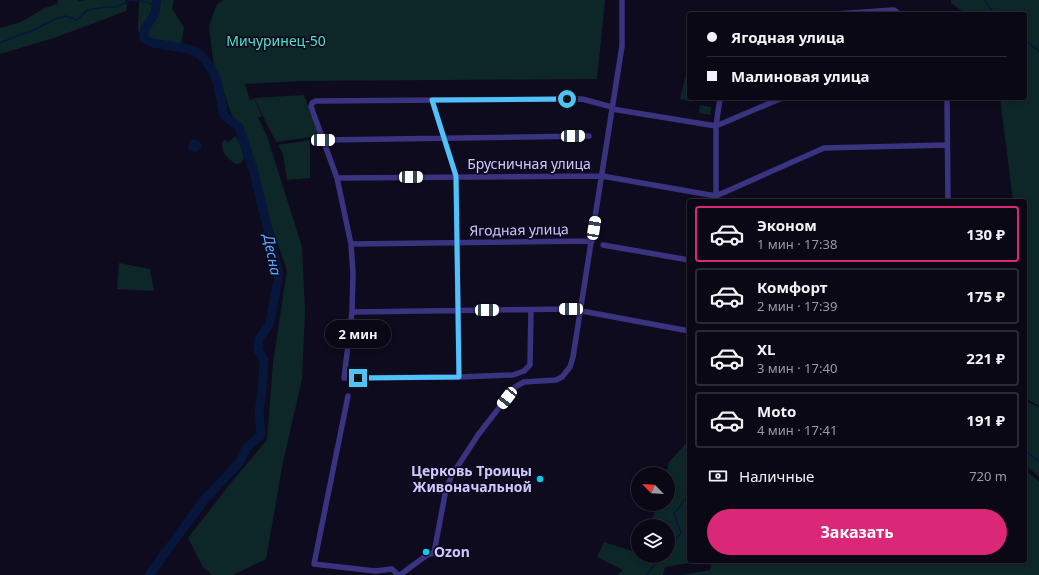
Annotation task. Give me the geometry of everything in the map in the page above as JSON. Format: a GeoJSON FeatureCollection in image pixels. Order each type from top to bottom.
{"type":"FeatureCollection","features":[{"type":"Feature","properties":{"kind":"street"},"geometry":{"type":"LineString","coordinates":[[348,396],[314,564],[375,571],[392,570],[399,575],[427,555],[434,553],[446,489],[452,475],[478,435],[515,387],[524,382],[556,380],[562,377],[570,367],[574,357],[622,46],[622,0]]}},
{"type":"Feature","properties":{"kind":"street"},"geometry":{"type":"LineString","coordinates":[[864,12],[894,10],[896,12]]}},
{"type":"Feature","properties":{"kind":"street"},"geometry":{"type":"LineString","coordinates":[[531,310],[530,365],[524,371],[513,375],[344,378],[352,312],[353,273],[351,244],[336,178],[311,106],[312,103],[316,101],[582,99],[612,108],[716,126],[777,100]]}},
{"type":"Feature","properties":{"kind":"street"},"geometry":{"type":"LineString","coordinates":[[432,100],[456,176],[459,377]]}},
{"type":"Feature","properties":{"kind":"street"},"geometry":{"type":"LineString","coordinates":[[720,100],[716,126],[716,198],[824,148],[947,146]]}},
{"type":"Feature","properties":{"kind":"street"},"geometry":{"type":"LineString","coordinates":[[947,100],[948,199]]}},
{"type":"Feature","properties":{"kind":"street"},"geometry":{"type":"LineString","coordinates":[[323,140],[588,136]]}},
{"type":"Feature","properties":{"kind":"street","name":"Брусничная улица"},"geometry":{"type":"LineString","coordinates":[[336,178],[602,176],[716,198]]}},
{"type":"Feature","properties":{"kind":"street","name":"Ягодная улица"},"geometry":{"type":"LineString","coordinates":[[351,244],[592,241]]}},
{"type":"Feature","properties":{"kind":"street"},"geometry":{"type":"LineString","coordinates":[[603,245],[687,260]]}},
{"type":"Feature","properties":{"kind":"street"},"geometry":{"type":"LineString","coordinates":[[352,312],[571,309],[687,331]]}},
{"type":"Feature","properties":{"kind":"green space"},"geometry":{"type":"Polygon","coordinates":[[[58,0],[125,0],[127,4],[126,11],[54,38],[0,54],[0,28],[21,22],[45,8],[57,4],[58,0]]]}},
{"type":"Feature","properties":{"kind":"green space"},"geometry":{"type":"Polygon","coordinates":[[[139,0],[174,0],[172,9],[184,27],[181,45],[154,42],[141,36],[138,30],[139,0]]]}},
{"type":"Feature","properties":{"kind":"green space","name":"Мичуринец-50"},"geometry":{"type":"Polygon","coordinates":[[[223,0],[605,0],[597,79],[302,81],[245,84],[250,100],[254,99],[262,116],[258,118],[267,136],[302,247],[305,312],[302,379],[283,462],[266,559],[233,575],[212,575],[203,567],[188,538],[267,440],[273,363],[287,270],[213,60],[209,26],[217,4],[223,0]]]}},
{"type":"Feature","properties":{"kind":"green space"},"geometry":{"type":"Polygon","coordinates":[[[951,0],[1039,0],[1039,406],[1027,399],[1027,199],[1013,199],[1000,100],[1027,100],[1027,12],[963,12],[951,3],[951,0]]]}},
{"type":"Feature","properties":{"kind":"green space"},"geometry":{"type":"Polygon","coordinates":[[[685,77],[687,77],[687,100],[692,100],[692,102],[680,99],[685,77]]]}},
{"type":"Feature","properties":{"kind":"green space"},"geometry":{"type":"Polygon","coordinates":[[[304,95],[319,136],[276,142],[254,98],[304,95]]]}},
{"type":"Feature","properties":{"kind":"green space"},"geometry":{"type":"Polygon","coordinates":[[[700,105],[711,107],[710,115],[699,113],[700,105]]]}},
{"type":"Feature","properties":{"kind":"green space"},"geometry":{"type":"Polygon","coordinates":[[[235,136],[240,143],[244,158],[241,163],[236,164],[226,155],[223,150],[222,142],[225,139],[227,142],[230,141],[235,136]]]}},
{"type":"Feature","properties":{"kind":"green space"},"geometry":{"type":"Polygon","coordinates":[[[310,140],[310,178],[287,180],[283,154],[278,145],[310,140]]]}},
{"type":"Feature","properties":{"kind":"green space"},"geometry":{"type":"Polygon","coordinates":[[[119,263],[150,269],[154,291],[117,289],[119,263]]]}},
{"type":"Feature","properties":{"kind":"green space"},"geometry":{"type":"Polygon","coordinates":[[[1027,402],[1039,407],[1039,477],[1028,467],[1027,402]]]}},
{"type":"Feature","properties":{"kind":"green space"},"geometry":{"type":"Polygon","coordinates":[[[687,442],[687,563],[689,563],[665,567],[663,575],[617,575],[623,570],[597,557],[604,542],[631,551],[631,563],[675,563],[675,519],[652,519],[655,511],[675,511],[675,467],[668,467],[669,462],[687,442]]]}},
{"type":"Feature","properties":{"kind":"green space"},"geometry":{"type":"Polygon","coordinates":[[[1027,472],[1039,482],[1039,575],[682,575],[710,570],[711,563],[1027,563],[1027,472]]]}},
{"type":"Feature","properties":{"kind":"water"},"geometry":{"type":"Polygon","coordinates":[[[192,139],[196,140],[202,145],[197,152],[189,151],[188,147],[192,139]]]}},
{"type":"Feature","properties":{"kind":"waterway"},"geometry":{"type":"LineString","coordinates":[[0,43],[30,32],[55,19],[66,16],[77,20],[87,10],[104,7],[117,7],[131,0]]}},
{"type":"Feature","properties":{"kind":"waterway"},"geometry":{"type":"LineString","coordinates":[[132,0],[156,4]]}},
{"type":"Feature","properties":{"kind":"waterway","name":"Десна"},"geometry":{"type":"LineString","coordinates":[[149,575],[205,499],[239,463],[247,447],[261,435],[259,412],[264,360],[258,350],[259,339],[269,325],[279,274],[253,169],[239,127],[224,115],[217,81],[211,68],[200,54],[188,49],[153,43],[144,39],[146,28],[155,13],[157,0]]}},
{"type":"Feature","properties":{"kind":"waterway"},"geometry":{"type":"LineString","coordinates":[[985,0],[993,12]]}},
{"type":"Feature","properties":{"kind":"waterway"},"geometry":{"type":"LineString","coordinates":[[1027,42],[1039,51]]}},
{"type":"Feature","properties":{"kind":"waterway"},"geometry":{"type":"LineString","coordinates":[[1027,452],[1039,462]]}},
{"type":"Feature","properties":{"kind":"waterway"},"geometry":{"type":"LineString","coordinates":[[675,540],[681,533],[674,514],[687,497]]}},
{"type":"Feature","properties":{"kind":"waterway"},"geometry":{"type":"LineString","coordinates":[[646,575],[656,563]]}},
{"type":"Feature","properties":{"kind":"place","name":"Церковь Троицы Живоначальной"},"geometry":{"type":"Point","coordinates":[540,479]}},
{"type":"Feature","properties":{"kind":"place","name":"Ozon"},"geometry":{"type":"Point","coordinates":[426,552]}},
{"type":"Feature","properties":{"kind":"route"},"geometry":{"type":"LineString","coordinates":[[358,378],[459,377],[456,176],[432,100],[567,99]]}}]}
